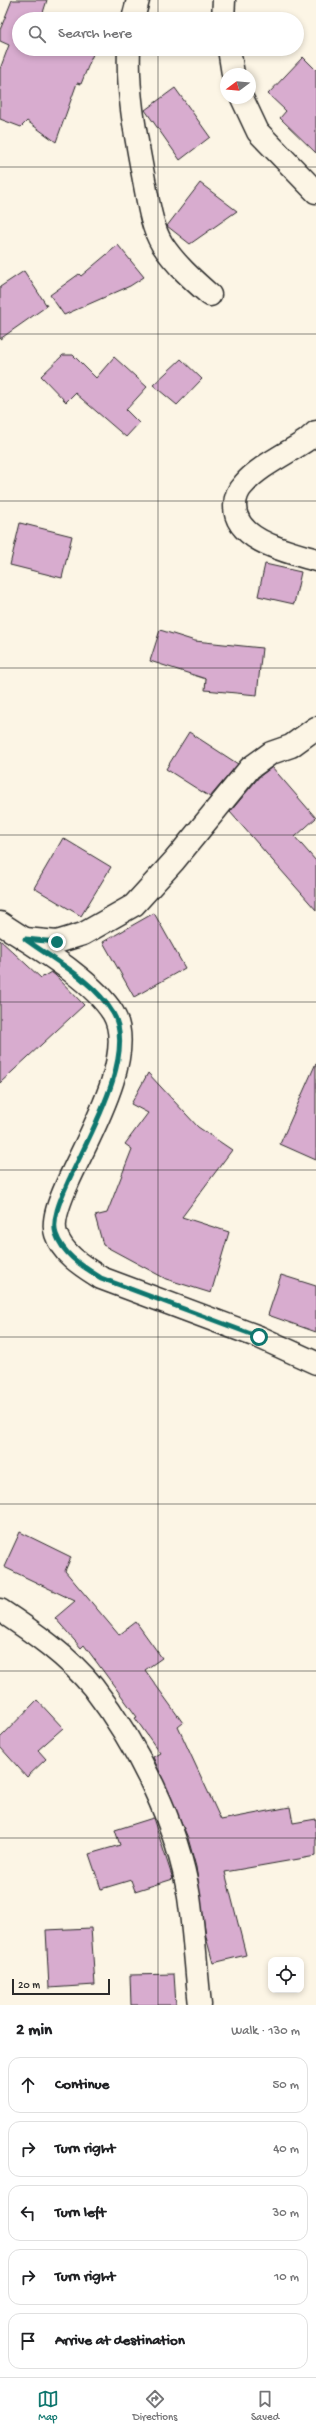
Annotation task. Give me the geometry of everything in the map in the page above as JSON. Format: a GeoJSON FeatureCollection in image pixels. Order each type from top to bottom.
{"type":"FeatureCollection","features":[{"type":"Feature","properties":{"kind":"street"},"geometry":{"type":"LineString","coordinates":[[135,12],[138,0]]}},
{"type":"Feature","properties":{"kind":"street"},"geometry":{"type":"LineString","coordinates":[[223,12],[224,0]]}},
{"type":"Feature","properties":{"kind":"street"},"geometry":{"type":"LineString","coordinates":[[129,56],[128,67],[134,126],[150,211],[162,243],[188,275],[210,295]]}},
{"type":"Feature","properties":{"kind":"street"},"geometry":{"type":"LineString","coordinates":[[229,56],[232,68]]}},
{"type":"Feature","properties":{"kind":"street"},"geometry":{"type":"LineString","coordinates":[[245,104],[258,132],[316,192]]}},
{"type":"Feature","properties":{"kind":"street"},"geometry":{"type":"LineString","coordinates":[[316,432],[307,440],[244,484],[235,498],[235,514],[246,531],[264,542],[316,560]]}},
{"type":"Feature","properties":{"kind":"street"},"geometry":{"type":"LineString","coordinates":[[25,939],[57,942],[83,934],[134,905],[174,861],[250,768],[271,753],[291,746],[316,728]]}},
{"type":"Feature","properties":{"kind":"street"},"geometry":{"type":"LineString","coordinates":[[0,923],[25,939],[94,989],[113,1013],[121,1037],[118,1062],[108,1095],[60,1200],[55,1224],[56,1234],[60,1242],[80,1265],[101,1278],[259,1337],[316,1363]]}},
{"type":"Feature","properties":{"kind":"street"},"geometry":{"type":"LineString","coordinates":[[0,1610],[41,1637],[92,1686],[133,1748],[172,1829],[189,1896],[200,2005]]}},
{"type":"Feature","properties":{"kind":"building"},"geometry":{"type":"Polygon","coordinates":[[[12,0],[47,0],[43,12],[12,12],[12,56],[92,56],[81,84],[77,83],[56,142],[27,121],[21,127],[0,119],[0,69],[9,45],[0,41],[0,30],[12,0]]]}},
{"type":"Feature","properties":{"kind":"building"},"geometry":{"type":"Polygon","coordinates":[[[303,57],[316,70],[316,153],[280,118],[286,111],[268,94],[303,57]]]}},
{"type":"Feature","properties":{"kind":"building"},"geometry":{"type":"Polygon","coordinates":[[[175,88],[210,137],[180,160],[145,110],[175,88]]]}},
{"type":"Feature","properties":{"kind":"building"},"geometry":{"type":"Polygon","coordinates":[[[200,183],[237,211],[190,244],[167,226],[200,183]]]}},
{"type":"Feature","properties":{"kind":"building"},"geometry":{"type":"Polygon","coordinates":[[[118,245],[144,277],[130,286],[64,315],[50,295],[79,274],[81,276],[118,245]]]}},
{"type":"Feature","properties":{"kind":"building"},"geometry":{"type":"Polygon","coordinates":[[[24,271],[47,306],[0,339],[0,287],[24,271]]]}},
{"type":"Feature","properties":{"kind":"building"},"geometry":{"type":"Polygon","coordinates":[[[63,355],[73,355],[96,378],[114,357],[147,387],[126,410],[139,423],[126,437],[75,393],[66,402],[41,376],[63,355]]]}},
{"type":"Feature","properties":{"kind":"building"},"geometry":{"type":"Polygon","coordinates":[[[181,359],[202,379],[177,405],[153,385],[181,359]]]}},
{"type":"Feature","properties":{"kind":"building"},"geometry":{"type":"Polygon","coordinates":[[[20,523],[72,536],[62,578],[10,565],[20,523]]]}},
{"type":"Feature","properties":{"kind":"building"},"geometry":{"type":"Polygon","coordinates":[[[265,564],[301,572],[294,604],[258,596],[265,564]]]}},
{"type":"Feature","properties":{"kind":"building"},"geometry":{"type":"Polygon","coordinates":[[[160,630],[195,641],[262,648],[257,695],[205,690],[206,679],[150,661],[160,630]]]}},
{"type":"Feature","properties":{"kind":"building"},"geometry":{"type":"Polygon","coordinates":[[[189,732],[238,764],[210,797],[166,769],[189,732]]]}},
{"type":"Feature","properties":{"kind":"building"},"geometry":{"type":"Polygon","coordinates":[[[272,767],[316,818],[295,837],[316,861],[316,910],[230,812],[259,777],[272,767]]]}},
{"type":"Feature","properties":{"kind":"building"},"geometry":{"type":"Polygon","coordinates":[[[63,838],[111,867],[81,916],[34,888],[63,838]]]}},
{"type":"Feature","properties":{"kind":"building"},"geometry":{"type":"Polygon","coordinates":[[[154,913],[185,968],[134,997],[103,942],[154,913]]]}},
{"type":"Feature","properties":{"kind":"building"},"geometry":{"type":"Polygon","coordinates":[[[0,940],[41,978],[51,972],[55,975],[84,1005],[0,1083],[0,940]]]}},
{"type":"Feature","properties":{"kind":"building"},"geometry":{"type":"Polygon","coordinates":[[[316,1063],[316,1160],[280,1144],[316,1063]]]}},
{"type":"Feature","properties":{"kind":"building"},"geometry":{"type":"Polygon","coordinates":[[[148,1073],[198,1127],[232,1150],[182,1217],[229,1232],[211,1293],[166,1279],[103,1245],[95,1216],[107,1213],[132,1149],[125,1144],[148,1113],[131,1104],[148,1073]]]}},
{"type":"Feature","properties":{"kind":"building"},"geometry":{"type":"Polygon","coordinates":[[[281,1275],[316,1286],[316,1332],[268,1315],[281,1275]]]}},
{"type":"Feature","properties":{"kind":"building"},"geometry":{"type":"Polygon","coordinates":[[[20,1532],[71,1557],[65,1571],[119,1635],[136,1622],[162,1658],[145,1670],[183,1723],[178,1727],[221,1820],[290,1807],[293,1823],[316,1819],[316,1856],[225,1872],[246,1955],[213,1963],[206,1937],[196,1867],[188,1838],[153,1757],[160,1753],[135,1718],[137,1717],[84,1645],[81,1648],[55,1618],[75,1601],[4,1567],[20,1532]]]}},
{"type":"Feature","properties":{"kind":"building"},"geometry":{"type":"Polygon","coordinates":[[[37,1700],[63,1728],[38,1750],[46,1759],[27,1777],[0,1747],[0,1738],[37,1700]]]}},
{"type":"Feature","properties":{"kind":"building"},"geometry":{"type":"Polygon","coordinates":[[[153,1818],[173,1879],[135,1891],[131,1880],[101,1889],[89,1854],[120,1845],[115,1830],[153,1818]]]}},
{"type":"Feature","properties":{"kind":"building"},"geometry":{"type":"Polygon","coordinates":[[[91,1928],[95,1985],[49,1988],[46,1930],[91,1928]]]}},
{"type":"Feature","properties":{"kind":"building"},"geometry":{"type":"Polygon","coordinates":[[[174,1974],[176,2005],[131,2005],[130,1975],[174,1974]]]}},
{"type":"Feature","properties":{"kind":"route"},"geometry":{"type":"LineString","coordinates":[[57,942],[25,939],[94,989],[113,1013],[121,1037],[118,1062],[108,1095],[60,1200],[55,1224],[56,1234],[60,1242],[80,1265],[101,1278],[259,1337]]}}]}
